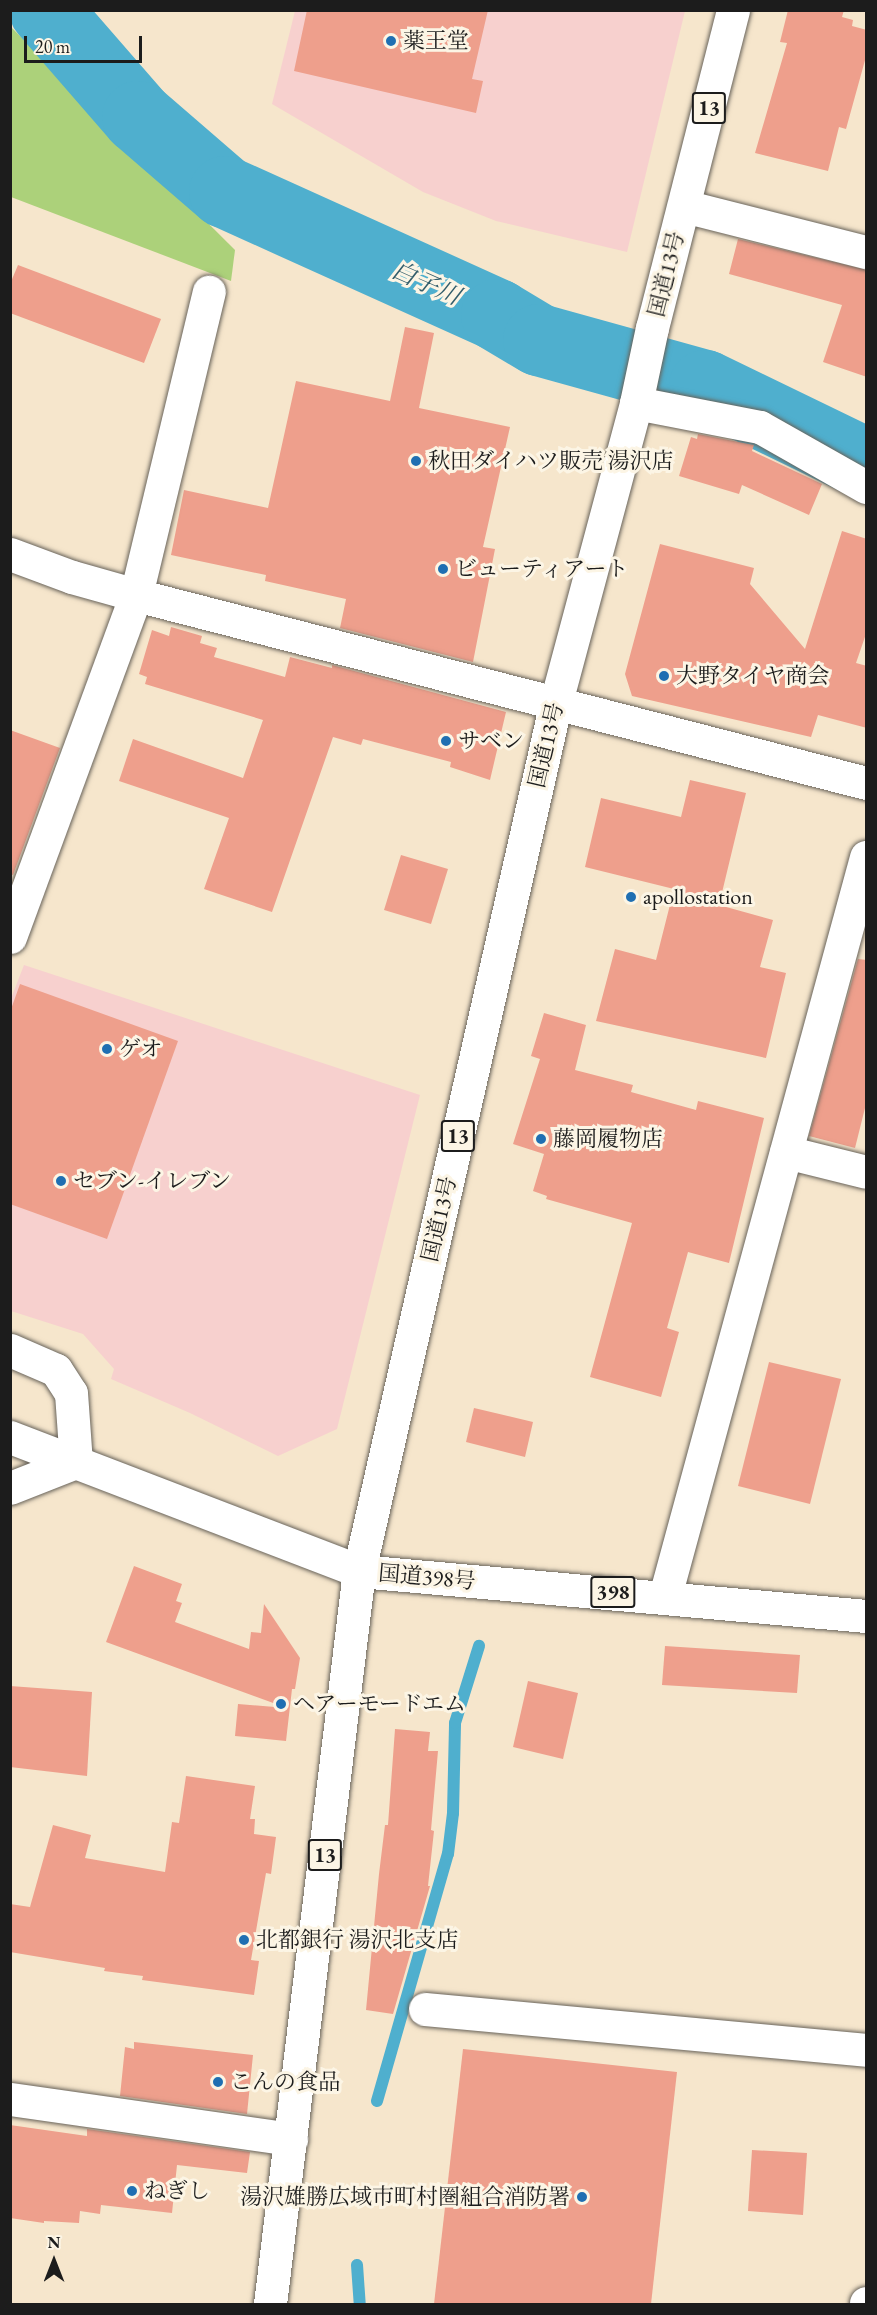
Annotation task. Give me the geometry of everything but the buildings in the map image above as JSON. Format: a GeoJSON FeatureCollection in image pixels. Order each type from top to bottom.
{"type":"FeatureCollection","features":[{"type":"Feature","properties":{"kind":"main road","name":"国道13号"},"geometry":{"type":"LineString","coordinates":[[270,2304],[359,1571],[556,702],[636,403],[652,328],[733,10]]}},
{"type":"Feature","properties":{"kind":"main road"},"geometry":{"type":"LineString","coordinates":[[684,206],[867,252]]}},
{"type":"Feature","properties":{"kind":"main road"},"geometry":{"type":"LineString","coordinates":[[10,937],[136,595],[209,292]]}},
{"type":"Feature","properties":{"kind":"main road"},"geometry":{"type":"LineString","coordinates":[[636,403],[760,428],[867,487]]}},
{"type":"Feature","properties":{"kind":"main road"},"geometry":{"type":"LineString","coordinates":[[10,554],[72,577],[136,595],[867,783]]}},
{"type":"Feature","properties":{"kind":"main road"},"geometry":{"type":"LineString","coordinates":[[665,1596],[867,858]]}},
{"type":"Feature","properties":{"kind":"main road"},"geometry":{"type":"LineString","coordinates":[[786,1152],[867,1172]]}},
{"type":"Feature","properties":{"kind":"main road"},"geometry":{"type":"LineString","coordinates":[[10,1350],[56,1370],[71,1393],[76,1462],[10,1488]]}},
{"type":"Feature","properties":{"kind":"main road","name":"国道398号"},"geometry":{"type":"LineString","coordinates":[[10,1437],[359,1571],[665,1596],[867,1616]]}},
{"type":"Feature","properties":{"kind":"main road"},"geometry":{"type":"LineString","coordinates":[[425,2009],[867,2050]]}},
{"type":"Feature","properties":{"kind":"main road"},"geometry":{"type":"LineString","coordinates":[[10,2099],[291,2139]]}},
{"type":"Feature","properties":{"kind":"shaded area"},"geometry":{"type":"Polygon","coordinates":[[[295,11],[685,11],[627,252],[496,221],[423,192],[272,104],[295,11]]]}},
{"type":"Feature","properties":{"kind":"shaded area"},"geometry":{"type":"Polygon","coordinates":[[[24,965],[420,1095],[337,1429],[278,1456],[190,1413],[111,1379],[114,1369],[83,1334],[11,1311],[10,1001],[24,965]]]}},
{"type":"Feature","properties":{"kind":"green space"},"geometry":{"type":"Polygon","coordinates":[[[11,27],[235,250],[231,281],[11,197],[11,27]]]}},
{"type":"Feature","properties":{"kind":"waterway","name":"白子川"},"geometry":{"type":"LineString","coordinates":[[45,10],[138,117],[225,192],[497,315],[539,340],[705,386],[866,464]]}},
{"type":"Feature","properties":{"kind":"waterway"},"geometry":{"type":"LineString","coordinates":[[377,2101],[448,1854],[453,1813],[455,1723],[479,1646]]}},
{"type":"Feature","properties":{"kind":"waterway"},"geometry":{"type":"LineString","coordinates":[[357,2265],[360,2304]]}},
{"type":"Feature","properties":{"kind":"place","name":"薬王堂"},"geometry":{"type":"Point","coordinates":[391,41]}},
{"type":"Feature","properties":{"kind":"place","name":"秋田ダイハツ販売 湯沢店"},"geometry":{"type":"Point","coordinates":[416,461]}},
{"type":"Feature","properties":{"kind":"place","name":"ビューティアート"},"geometry":{"type":"Point","coordinates":[443,569]}},
{"type":"Feature","properties":{"kind":"place","name":"大野タイヤ商会"},"geometry":{"type":"Point","coordinates":[664,676]}},
{"type":"Feature","properties":{"kind":"place","name":"サベン"},"geometry":{"type":"Point","coordinates":[446,741]}},
{"type":"Feature","properties":{"kind":"place","name":"apollostation"},"geometry":{"type":"Point","coordinates":[631,897]}},
{"type":"Feature","properties":{"kind":"place","name":"ゲオ"},"geometry":{"type":"Point","coordinates":[107,1049]}},
{"type":"Feature","properties":{"kind":"place","name":"藤岡履物店"},"geometry":{"type":"Point","coordinates":[541,1139]}},
{"type":"Feature","properties":{"kind":"place","name":"セブン-イレブン"},"geometry":{"type":"Point","coordinates":[61,1181]}},
{"type":"Feature","properties":{"kind":"place","name":"ヘアーモードエム"},"geometry":{"type":"Point","coordinates":[281,1704]}},
{"type":"Feature","properties":{"kind":"place","name":"北都銀行 湯沢北支店"},"geometry":{"type":"Point","coordinates":[244,1940]}},
{"type":"Feature","properties":{"kind":"place","name":"こんの食品"},"geometry":{"type":"Point","coordinates":[218,2082]}},
{"type":"Feature","properties":{"kind":"place","name":"ねぎし"},"geometry":{"type":"Point","coordinates":[132,2191]}},
{"type":"Feature","properties":{"kind":"place","name":"湯沢雄勝広域市町村圏組合消防署"},"geometry":{"type":"Point","coordinates":[582,2197]}}]}
